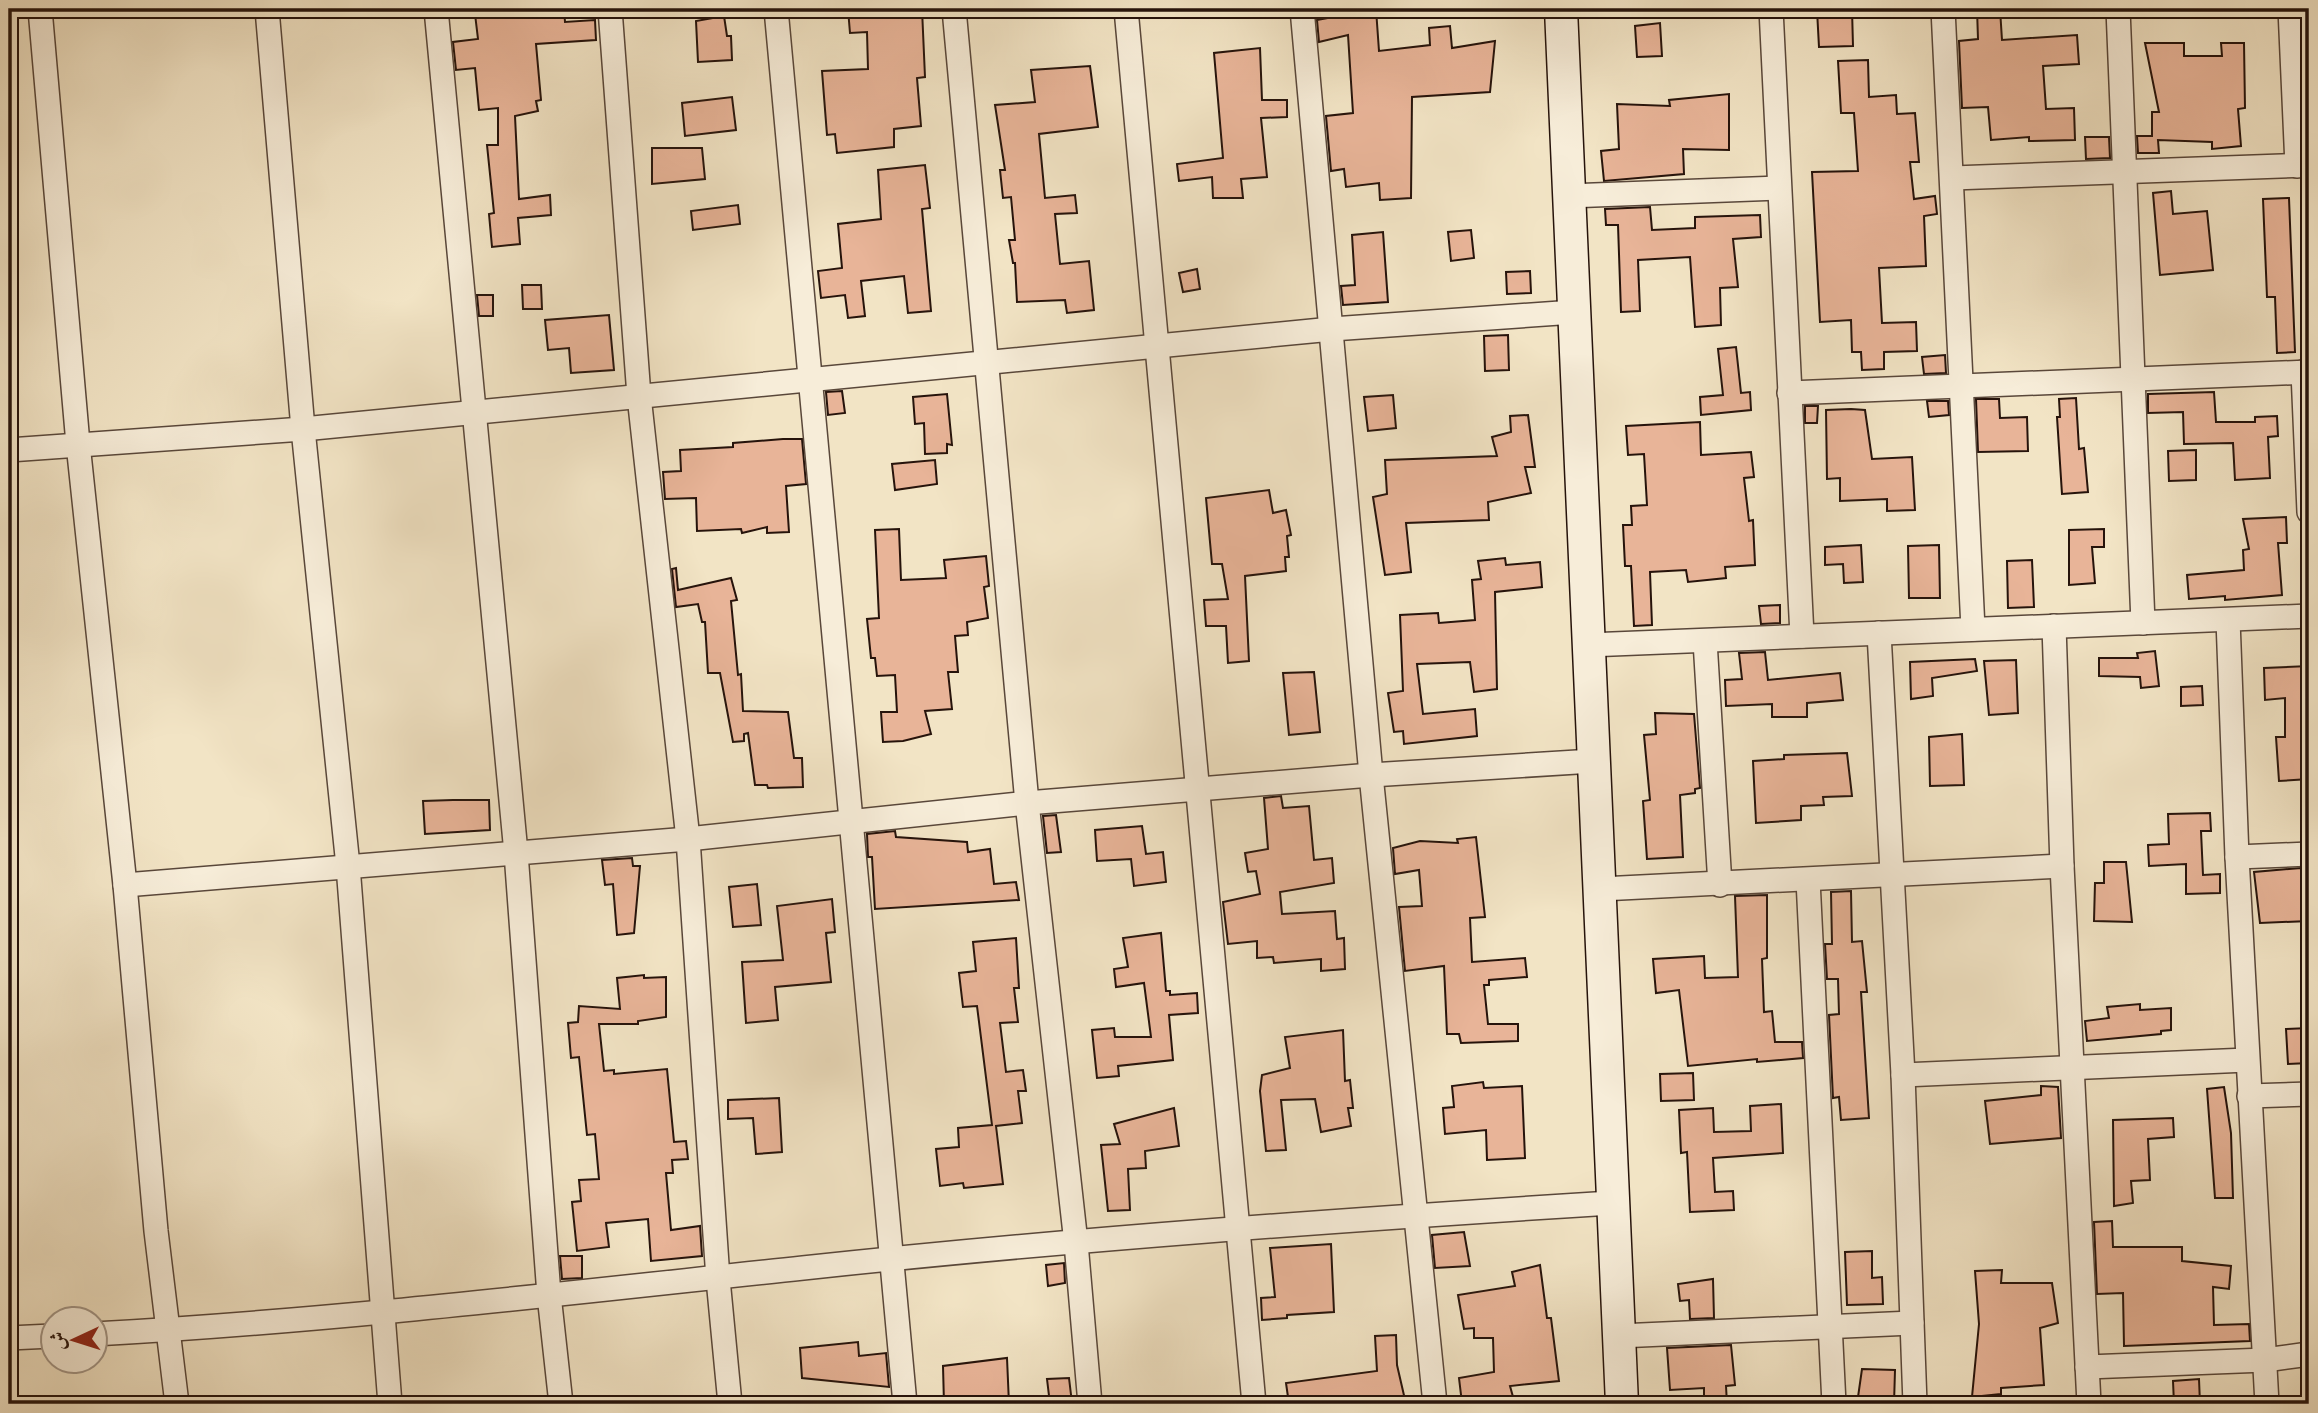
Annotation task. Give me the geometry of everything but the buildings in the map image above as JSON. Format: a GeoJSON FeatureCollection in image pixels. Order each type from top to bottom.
{"type":"FeatureCollection","features":[{"type":"Feature","properties":{"kind":"street"},"geometry":{"type":"LineString","coordinates":[[40,9],[78,444],[125,885],[156,1231],[177,1404]]}},
{"type":"Feature","properties":{"kind":"street"},"geometry":{"type":"LineString","coordinates":[[267,9],[303,429],[348,866],[390,1404]]}},
{"type":"Feature","properties":{"kind":"street"},"geometry":{"type":"LineString","coordinates":[[436,9],[516,853],[549,1295],[561,1404]]}},
{"type":"Feature","properties":{"kind":"street"},"geometry":{"type":"LineString","coordinates":[[610,9],[639,396],[688,839],[718,1279],[730,1404]]}},
{"type":"Feature","properties":{"kind":"street"},"geometry":{"type":"LineString","coordinates":[[776,9],[905,1404]]}},
{"type":"Feature","properties":{"kind":"street"},"geometry":{"type":"LineString","coordinates":[[954,9],[1027,803],[1076,1243],[1090,1404]]}},
{"type":"Feature","properties":{"kind":"street"},"geometry":{"type":"LineString","coordinates":[[1126,9],[1254,1404]]}},
{"type":"Feature","properties":{"kind":"street"},"geometry":{"type":"LineString","coordinates":[[1302,9],[1371,775],[1435,1404]]}},
{"type":"Feature","properties":{"kind":"street"},"geometry":{"type":"LineString","coordinates":[[1562,9],[1568,196],[1601,889],[1611,1203],[1622,1404]]}},
{"type":"Feature","properties":{"kind":"street"},"geometry":{"type":"LineString","coordinates":[[1771,9],[1802,636]]}},
{"type":"Feature","properties":{"kind":"street"},"geometry":{"type":"LineString","coordinates":[[1943,9],[1973,629]]}},
{"type":"Feature","properties":{"kind":"street"},"geometry":{"type":"LineString","coordinates":[[2118,9],[2143,623]]}},
{"type":"Feature","properties":{"kind":"street"},"geometry":{"type":"LineString","coordinates":[[1953,178],[2303,166],[2290,9]]}},
{"type":"Feature","properties":{"kind":"street"},"geometry":{"type":"LineString","coordinates":[[1568,196],[1779,188]]}},
{"type":"Feature","properties":{"kind":"street"},"geometry":{"type":"LineString","coordinates":[[9,450],[303,429],[1332,329],[1574,312]]}},
{"type":"Feature","properties":{"kind":"street"},"geometry":{"type":"LineString","coordinates":[[1788,393],[2306,372],[2309,512]]}},
{"type":"Feature","properties":{"kind":"street"},"geometry":{"type":"LineString","coordinates":[[1588,645],[2309,616]]}},
{"type":"Feature","properties":{"kind":"street"},"geometry":{"type":"LineString","coordinates":[[2228,620],[2236,857],[2267,1404]]}},
{"type":"Feature","properties":{"kind":"street"},"geometry":{"type":"LineString","coordinates":[[2054,626],[2062,866],[2089,1404]]}},
{"type":"Feature","properties":{"kind":"street"},"geometry":{"type":"LineString","coordinates":[[1879,633],[1903,1075],[1915,1404]]}},
{"type":"Feature","properties":{"kind":"street"},"geometry":{"type":"LineString","coordinates":[[1705,641],[1720,885]]}},
{"type":"Feature","properties":{"kind":"street"},"geometry":{"type":"LineString","coordinates":[[125,885],[688,839],[1027,803],[1371,775],[1594,761]]}},
{"type":"Feature","properties":{"kind":"street"},"geometry":{"type":"LineString","coordinates":[[2236,857],[2309,854]]}},
{"type":"Feature","properties":{"kind":"street"},"geometry":{"type":"LineString","coordinates":[[1601,889],[2062,866]]}},
{"type":"Feature","properties":{"kind":"street"},"geometry":{"type":"LineString","coordinates":[[1808,880],[1834,1404]]}},
{"type":"Feature","properties":{"kind":"street"},"geometry":{"type":"LineString","coordinates":[[1903,1075],[2247,1060]]}},
{"type":"Feature","properties":{"kind":"street"},"geometry":{"type":"LineString","coordinates":[[2249,1096],[2309,1094]]}},
{"type":"Feature","properties":{"kind":"street"},"geometry":{"type":"LineString","coordinates":[[108,1333],[383,1312],[891,1260],[1236,1229],[1611,1203]]}},
{"type":"Feature","properties":{"kind":"street"},"geometry":{"type":"LineString","coordinates":[[1619,1336],[1912,1324]]}},
{"type":"Feature","properties":{"kind":"street"},"geometry":{"type":"LineString","coordinates":[[9,1338],[38,1337]]}},
{"type":"Feature","properties":{"kind":"street"},"geometry":{"type":"LineString","coordinates":[[2087,1367],[2265,1360],[2309,1354]]}}]}
